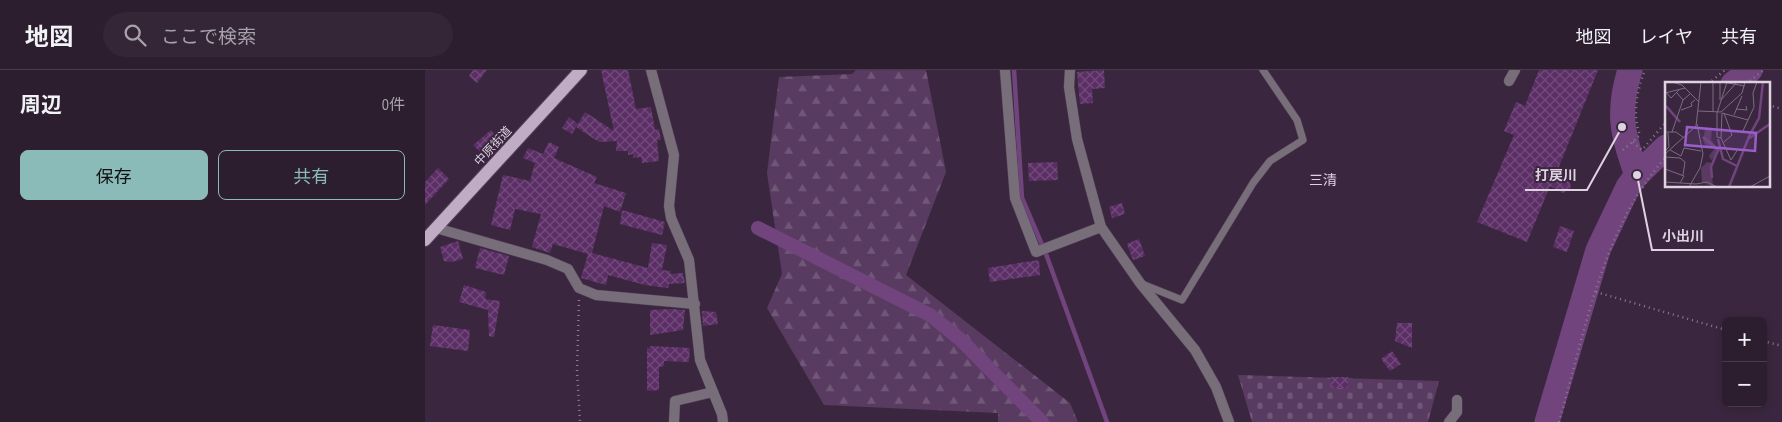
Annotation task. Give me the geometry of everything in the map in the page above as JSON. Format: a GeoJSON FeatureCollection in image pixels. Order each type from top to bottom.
{"type":"FeatureCollection","features":[{"type":"Feature","properties":{"kind":"main road","name":"中原街道"},"geometry":{"type":"LineString","coordinates":[[425,240],[581,70]]}},
{"type":"Feature","properties":{"kind":"street"},"geometry":{"type":"LineString","coordinates":[[651,70],[674,155],[671,218],[689,260],[700,360],[723,422]]}},
{"type":"Feature","properties":{"kind":"street"},"geometry":{"type":"LineString","coordinates":[[1005,70],[1015,198],[1036,252],[1101,227]]}},
{"type":"Feature","properties":{"kind":"street"},"geometry":{"type":"LineString","coordinates":[[1070,70],[1069,87],[1077,140],[1101,227],[1140,282],[1195,350],[1216,387],[1229,422]]}},
{"type":"Feature","properties":{"kind":"street"},"geometry":{"type":"LineString","coordinates":[[1509,81],[1515,70]]}},
{"type":"Feature","properties":{"kind":"street"},"geometry":{"type":"LineString","coordinates":[[436,228],[547,260],[568,269],[579,288],[595,295],[695,304]]}},
{"type":"Feature","properties":{"kind":"street"},"geometry":{"type":"LineString","coordinates":[[674,422],[675,400],[713,392]]}},
{"type":"Feature","properties":{"kind":"street"},"geometry":{"type":"LineString","coordinates":[[1449,422],[1457,412],[1457,400]]}},
{"type":"Feature","properties":{"kind":"lane"},"geometry":{"type":"LineString","coordinates":[[1140,282],[1182,300],[1253,183],[1270,161],[1303,140],[1297,120],[1263,70]]}},
{"type":"Feature","properties":{"kind":"path"},"geometry":{"type":"LineString","coordinates":[[1623,150],[1640,135],[1637,124],[1637,104],[1645,70]]}},
{"type":"Feature","properties":{"kind":"path"},"geometry":{"type":"LineString","coordinates":[[1710,82],[1725,70]]}},
{"type":"Feature","properties":{"kind":"path"},"geometry":{"type":"LineString","coordinates":[[1749,82],[1764,70]]}},
{"type":"Feature","properties":{"kind":"path"},"geometry":{"type":"LineString","coordinates":[[1769,105],[1782,109]]}},
{"type":"Feature","properties":{"kind":"path"},"geometry":{"type":"LineString","coordinates":[[1633,143],[1642,150],[1665,123]]}},
{"type":"Feature","properties":{"kind":"path"},"geometry":{"type":"LineString","coordinates":[[1559,422],[1596,292],[1616,232],[1633,201],[1665,158]]}},
{"type":"Feature","properties":{"kind":"path"},"geometry":{"type":"LineString","coordinates":[[579,288],[577,370],[581,422]]}},
{"type":"Feature","properties":{"kind":"path"},"geometry":{"type":"LineString","coordinates":[[1596,292],[1722,329]]}},
{"type":"Feature","properties":{"kind":"path"},"geometry":{"type":"LineString","coordinates":[[1767,342],[1782,346]]}},
{"type":"Feature","properties":{"kind":"green space"},"geometry":{"type":"Polygon","coordinates":[[[856,70],[926,70],[946,172],[906,275],[1070,403],[1078,422],[998,422],[998,413],[824,405],[767,308],[782,274],[767,173],[779,77],[852,74],[856,70]]]}},
{"type":"Feature","properties":{"kind":"green space"},"geometry":{"type":"Polygon","coordinates":[[[1238,375],[1439,381],[1428,422],[1252,422],[1238,375]]]}},
{"type":"Feature","properties":{"kind":"building"},"geometry":{"type":"Polygon","coordinates":[[[473,70],[487,70],[477,83],[469,76],[473,70]]]}},
{"type":"Feature","properties":{"kind":"building"},"geometry":{"type":"Polygon","coordinates":[[[601,70],[628,70],[636,109],[651,107],[655,130],[659,129],[661,140],[657,140],[659,161],[642,163],[641,157],[633,158],[633,154],[628,155],[628,151],[616,151],[617,141],[599,142],[576,127],[572,134],[562,128],[569,117],[578,124],[585,112],[614,131],[601,70]]]}},
{"type":"Feature","properties":{"kind":"building"},"geometry":{"type":"Polygon","coordinates":[[[1104,70],[1105,88],[1092,89],[1093,103],[1080,104],[1077,72],[1104,70]]]}},
{"type":"Feature","properties":{"kind":"building"},"geometry":{"type":"Polygon","coordinates":[[[1539,70],[1598,70],[1556,174],[1569,179],[1571,188],[1563,193],[1550,186],[1527,242],[1477,222],[1514,135],[1504,131],[1516,102],[1525,106],[1539,70]]]}},
{"type":"Feature","properties":{"kind":"building"},"geometry":{"type":"Polygon","coordinates":[[[491,130],[499,140],[482,154],[473,145],[491,130]]]}},
{"type":"Feature","properties":{"kind":"building"},"geometry":{"type":"Polygon","coordinates":[[[549,142],[559,147],[554,158],[597,177],[594,183],[626,193],[620,212],[604,206],[592,253],[648,268],[652,243],[667,245],[662,270],[671,271],[670,274],[683,273],[685,283],[669,284],[668,288],[645,285],[608,275],[606,285],[581,278],[588,254],[553,244],[550,253],[532,247],[541,214],[515,209],[510,230],[491,225],[503,175],[530,181],[535,163],[523,158],[528,148],[543,154],[549,142]]]}},
{"type":"Feature","properties":{"kind":"building"},"geometry":{"type":"Polygon","coordinates":[[[1057,162],[1058,180],[1029,181],[1028,163],[1057,162]]]}},
{"type":"Feature","properties":{"kind":"building"},"geometry":{"type":"Polygon","coordinates":[[[438,168],[449,179],[425,205],[425,182],[438,168]]]}},
{"type":"Feature","properties":{"kind":"building"},"geometry":{"type":"Polygon","coordinates":[[[1122,203],[1125,214],[1112,218],[1109,207],[1122,203]]]}},
{"type":"Feature","properties":{"kind":"building"},"geometry":{"type":"Polygon","coordinates":[[[622,210],[665,222],[662,235],[620,224],[622,210]]]}},
{"type":"Feature","properties":{"kind":"building"},"geometry":{"type":"Polygon","coordinates":[[[1560,226],[1574,231],[1567,252],[1553,247],[1560,226]]]}},
{"type":"Feature","properties":{"kind":"building"},"geometry":{"type":"Polygon","coordinates":[[[1139,239],[1145,256],[1133,260],[1127,244],[1139,239]]]}},
{"type":"Feature","properties":{"kind":"building"},"geometry":{"type":"Polygon","coordinates":[[[458,241],[463,259],[451,262],[444,261],[440,247],[458,241]]]}},
{"type":"Feature","properties":{"kind":"building"},"geometry":{"type":"Polygon","coordinates":[[[480,248],[509,256],[504,275],[475,268],[480,248]]]}},
{"type":"Feature","properties":{"kind":"building"},"geometry":{"type":"Polygon","coordinates":[[[1039,260],[1040,275],[990,282],[988,268],[1039,260]]]}},
{"type":"Feature","properties":{"kind":"building"},"geometry":{"type":"Polygon","coordinates":[[[464,285],[486,292],[485,299],[500,301],[494,337],[489,336],[488,310],[459,302],[464,285]]]}},
{"type":"Feature","properties":{"kind":"building"},"geometry":{"type":"Polygon","coordinates":[[[650,310],[685,310],[683,330],[650,335],[650,310]]]}},
{"type":"Feature","properties":{"kind":"building"},"geometry":{"type":"Polygon","coordinates":[[[702,311],[716,312],[718,324],[703,326],[702,311]]]}},
{"type":"Feature","properties":{"kind":"building"},"geometry":{"type":"Polygon","coordinates":[[[1397,323],[1412,323],[1412,348],[1395,341],[1397,323]]]}},
{"type":"Feature","properties":{"kind":"building"},"geometry":{"type":"Polygon","coordinates":[[[433,325],[470,330],[468,351],[430,346],[433,325]]]}},
{"type":"Feature","properties":{"kind":"building"},"geometry":{"type":"Polygon","coordinates":[[[650,346],[690,348],[689,362],[664,361],[664,366],[659,367],[659,390],[647,391],[647,348],[650,348],[650,346]]]}},
{"type":"Feature","properties":{"kind":"building"},"geometry":{"type":"Polygon","coordinates":[[[1392,351],[1401,364],[1390,371],[1381,359],[1392,351]]]}},
{"type":"Feature","properties":{"kind":"building"},"geometry":{"type":"Polygon","coordinates":[[[1331,377],[1348,377],[1348,388],[1330,388],[1331,377]]]}},
{"type":"Feature","properties":{"kind":"waterway"},"geometry":{"type":"LineString","coordinates":[[1014,70],[1022,198],[1046,254],[1107,422]]}},
{"type":"Feature","properties":{"kind":"waterway"},"geometry":{"type":"LineString","coordinates":[[1630,70],[1623,98],[1623,123],[1637,175]]}},
{"type":"Feature","properties":{"kind":"waterway"},"geometry":{"type":"LineString","coordinates":[[1735,82],[1750,70]]}},
{"type":"Feature","properties":{"kind":"waterway"},"geometry":{"type":"LineString","coordinates":[[1547,422],[1598,250],[1628,187],[1637,175],[1665,148]]}},
{"type":"Feature","properties":{"kind":"waterway"},"geometry":{"type":"LineString","coordinates":[[758,228],[930,315],[961,340],[1042,422]]}},
{"type":"Feature","properties":{"kind":"place","name":"打戻川"},"geometry":{"type":"Point","coordinates":[1622,127]}},
{"type":"Feature","properties":{"kind":"place","name":"小出川"},"geometry":{"type":"Point","coordinates":[1637,175]}},
{"type":"Feature","properties":{"kind":"district","name":"三清"},"geometry":{"type":"Point","coordinates":[1323,180]}}]}
